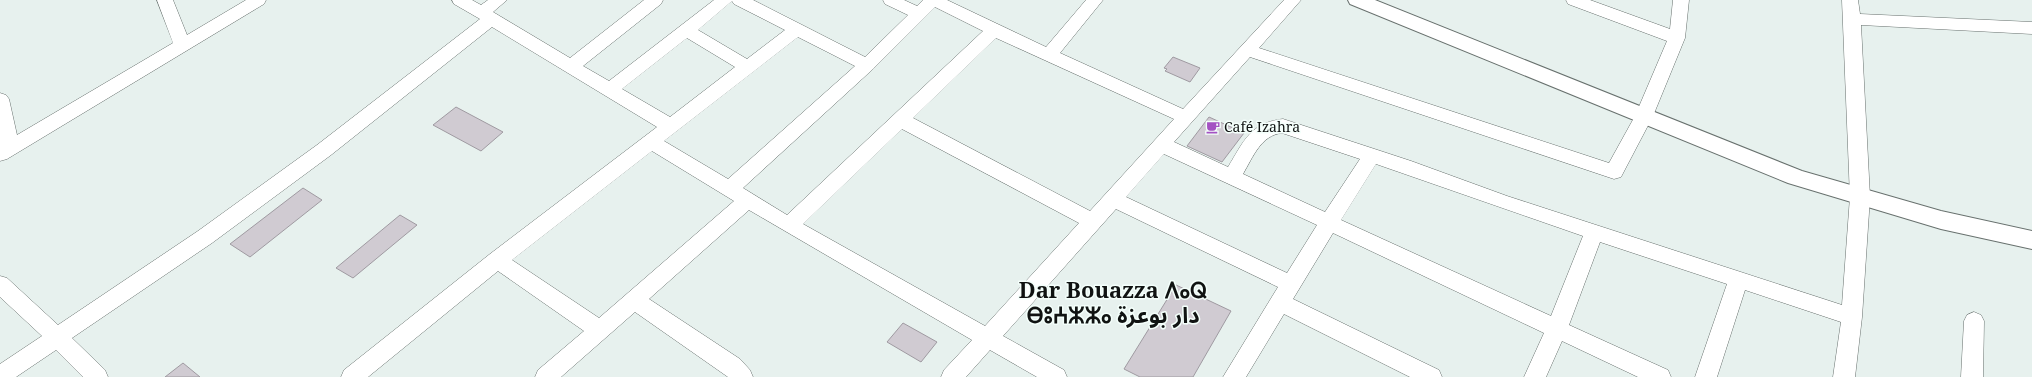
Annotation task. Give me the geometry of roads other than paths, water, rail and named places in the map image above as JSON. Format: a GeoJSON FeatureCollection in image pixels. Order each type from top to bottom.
{"type":"FeatureCollection","features":[{"type":"Feature","properties":{"kind":"street"},"geometry":{"type":"LineString","coordinates":[[164,0],[182,45]]}},
{"type":"Feature","properties":{"kind":"street"},"geometry":{"type":"LineString","coordinates":[[0,99],[5,151],[258,0]]}},
{"type":"Feature","properties":{"kind":"street"},"geometry":{"type":"LineString","coordinates":[[460,0],[611,89],[670,126]]}},
{"type":"Feature","properties":{"kind":"street"},"geometry":{"type":"LineString","coordinates":[[0,376],[205,237],[318,155],[486,15],[499,0]]}},
{"type":"Feature","properties":{"kind":"street"},"geometry":{"type":"LineString","coordinates":[[571,66],[656,0]]}},
{"type":"Feature","properties":{"kind":"street"},"geometry":{"type":"LineString","coordinates":[[611,89],[725,0]]}},
{"type":"Feature","properties":{"kind":"street"},"geometry":{"type":"LineString","coordinates":[[740,0],[867,65]]}},
{"type":"Feature","properties":{"kind":"street"},"geometry":{"type":"LineString","coordinates":[[891,0],[919,14]]}},
{"type":"Feature","properties":{"kind":"street"},"geometry":{"type":"LineString","coordinates":[[729,189],[867,65],[934,0],[994,30],[1185,117]]}},
{"type":"Feature","properties":{"kind":"street"},"geometry":{"type":"LineString","coordinates":[[1049,55],[1095,0]]}},
{"type":"Feature","properties":{"kind":"street"},"geometry":{"type":"LineString","coordinates":[[952,377],[1092,221],[1163,145],[1185,117],[1293,0]]}},
{"type":"Feature","properties":{"kind":"street"},"geometry":{"type":"LineString","coordinates":[[1357,0],[1796,177],[1941,220],[2032,240]]}},
{"type":"Feature","properties":{"kind":"street"},"geometry":{"type":"LineString","coordinates":[[1574,0],[1677,38]]}},
{"type":"Feature","properties":{"kind":"street"},"geometry":{"type":"LineString","coordinates":[[1247,50],[1614,172],[1644,116],[1677,38],[1681,0]]}},
{"type":"Feature","properties":{"kind":"street"},"geometry":{"type":"LineString","coordinates":[[1844,377],[1852,317],[1860,197],[1850,0]]}},
{"type":"Feature","properties":{"kind":"street"},"geometry":{"type":"LineString","coordinates":[[1852,19],[2032,28]]}},
{"type":"Feature","properties":{"kind":"street"},"geometry":{"type":"LineString","coordinates":[[352,377],[497,260],[650,140],[797,29]]}},
{"type":"Feature","properties":{"kind":"street"},"geometry":{"type":"LineString","coordinates":[[686,30],[748,67]]}},
{"type":"Feature","properties":{"kind":"street"},"geometry":{"type":"LineString","coordinates":[[789,225],[994,30]]}},
{"type":"Feature","properties":{"kind":"street"},"geometry":{"type":"LineString","coordinates":[[899,120],[1092,221]]}},
{"type":"Feature","properties":{"kind":"street"},"geometry":{"type":"LineString","coordinates":[[1232,176],[1256,137],[1261,132],[1273,127],[1283,126],[1594,233],[1852,317]]}},
{"type":"Feature","properties":{"kind":"street"},"geometry":{"type":"LineString","coordinates":[[650,140],[789,225],[1056,377]]}},
{"type":"Feature","properties":{"kind":"street"},"geometry":{"type":"LineString","coordinates":[[1163,145],[1232,176],[1328,224],[1557,328],[1660,377]]}},
{"type":"Feature","properties":{"kind":"street"},"geometry":{"type":"LineString","coordinates":[[1234,377],[1328,224],[1372,156]]}},
{"type":"Feature","properties":{"kind":"street"},"geometry":{"type":"LineString","coordinates":[[1113,199],[1291,284]]}},
{"type":"Feature","properties":{"kind":"street"},"geometry":{"type":"LineString","coordinates":[[546,377],[748,200]]}},
{"type":"Feature","properties":{"kind":"street"},"geometry":{"type":"LineString","coordinates":[[1535,377],[1557,328],[1594,233]]}},
{"type":"Feature","properties":{"kind":"street"},"geometry":{"type":"LineString","coordinates":[[497,260],[600,330]]}},
{"type":"Feature","properties":{"kind":"street"},"geometry":{"type":"LineString","coordinates":[[1706,377],[1738,280]]}},
{"type":"Feature","properties":{"kind":"street"},"geometry":{"type":"LineString","coordinates":[[0,284],[97,377]]}},
{"type":"Feature","properties":{"kind":"street"},"geometry":{"type":"LineString","coordinates":[[634,300],[732,366],[741,377]]}},
{"type":"Feature","properties":{"kind":"street"},"geometry":{"type":"LineString","coordinates":[[1280,303],[1406,372],[1431,377]]}},
{"type":"Feature","properties":{"kind":"street"},"geometry":{"type":"LineString","coordinates":[[1974,321],[1975,376]]}},
{"type":"Feature","properties":{"kind":"street"},"geometry":{"type":"LineString","coordinates":[[722,377],[741,377]]}},
{"type":"Feature","properties":{"kind":"place","name":"Café Izahra"},"geometry":{"type":"Point","coordinates":[1213,127]}},
{"type":"Feature","properties":{"kind":"district","name":"Dar Bouazza ⴷⴰⵕ ⴱⵓⵄⵣⵣⴰ دار بوعزة"},"geometry":{"type":"Point","coordinates":[1113,302]}}]}
